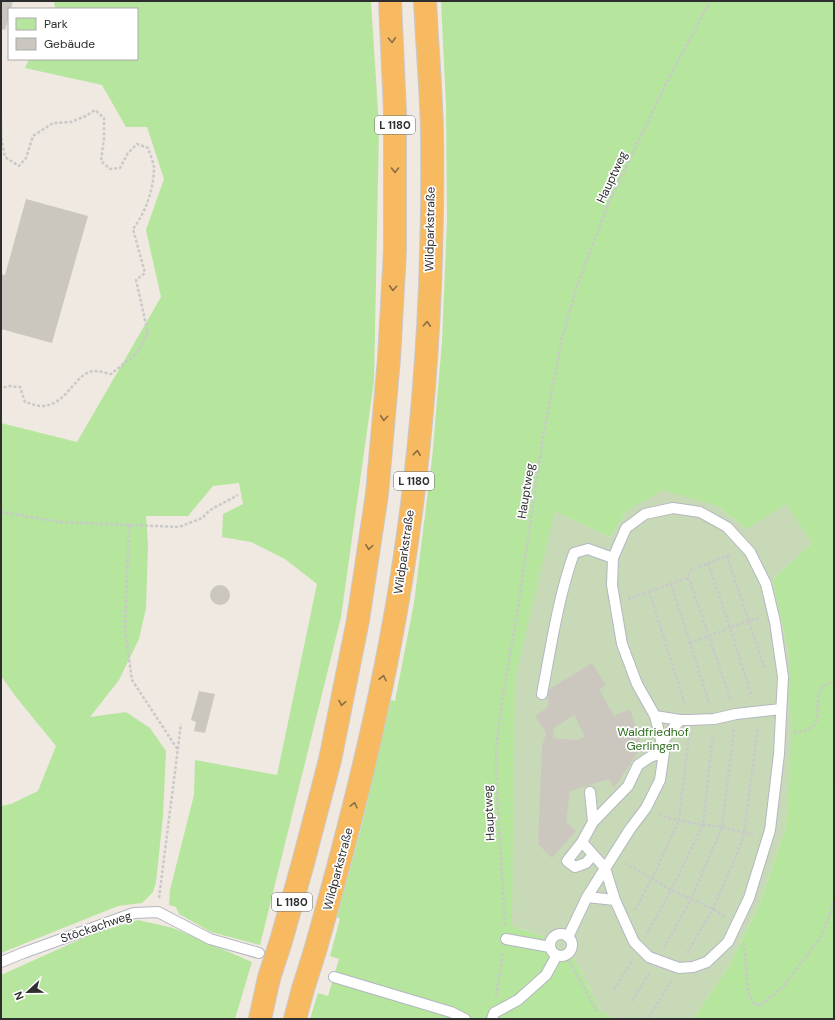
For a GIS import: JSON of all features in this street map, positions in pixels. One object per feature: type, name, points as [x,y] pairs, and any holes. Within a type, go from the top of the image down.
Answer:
[{"type":"highway","name":"L 1180","points":[[260,1019],[269,978],[281,941],[330,760],[358,620],[377,494],[389,359],[395,250],[395,113],[390,1]]},
{"type":"highway","name":"Wildparkstraße","points":[[295,1019],[333,888],[364,767],[392,631],[411,505],[422,402],[430,267],[432,130],[425,1]]},
{"type":"lane","points":[[568,937],[587,897],[605,868],[613,855],[646,808],[660,780],[664,752],[656,716],[637,684],[622,644],[612,585],[613,558],[626,528],[645,514],[673,508],[700,512],[727,527],[750,552],[766,584],[774,614],[782,677],[779,754],[770,830],[749,898],[728,942],[707,962],[693,967],[679,968],[657,961],[649,956],[634,942],[626,927],[615,900],[605,868],[582,842]]},
{"type":"lane","points":[[542,694],[565,578],[574,553],[588,549],[613,558]]},
{"type":"lane","points":[[656,716],[690,720],[781,709]]},
{"type":"lane","points":[[662,742],[680,720]]},
{"type":"lane","points":[[593,855],[586,863],[575,867],[567,861],[582,842],[593,822],[628,786],[638,765],[664,752]]},
{"type":"lane","points":[[590,792],[593,822]]},
{"type":"lane","points":[[587,897],[615,900]]},
{"type":"lane","name":"Stöckachweg","points":[[1,962],[134,913],[158,912],[210,939],[259,953]]},
{"type":"lane","points":[[493,1016],[518,1000],[546,975],[560,956],[570,952],[572,942],[568,937],[561,934],[554,937],[550,943],[550,947]]},
{"type":"lane","points":[[506,939],[550,947],[560,956]]},
{"type":"lane","points":[[334,977],[451,1012],[465,1019]]},
{"type":"path","name":"Hauptweg","points":[[493,1016],[506,939],[497,793],[496,751],[502,701],[517,613],[543,437],[562,338],[578,283],[610,200],[666,84],[710,1]]},
{"type":"path","points":[[1,118],[1,136],[5,157],[19,166],[26,158],[33,136],[53,123],[71,122],[86,116],[95,110],[104,118],[104,138],[101,161],[110,169],[120,168],[128,153],[137,144],[148,148],[154,165],[152,188],[142,218],[133,229],[145,273],[136,280],[148,333],[137,353],[111,374],[94,371],[80,378],[57,402],[41,406],[25,402],[20,387],[9,386],[1,388]]},
{"type":"path","points":[[1,512],[60,522],[179,527],[202,518],[210,510],[238,495]]},
{"type":"path","points":[[129,525],[125,629],[132,680],[178,750]]},
{"type":"path","points":[[615,604],[687,578],[691,570],[746,548]]},
{"type":"path","points":[[727,556],[765,669]]},
{"type":"path","points":[[649,1017],[713,909],[741,844],[744,833],[758,712],[708,563]]},
{"type":"path","points":[[632,1001],[657,961],[691,899],[722,827],[736,714],[690,581],[687,578]]},
{"type":"path","points":[[614,990],[640,948],[703,825],[714,718],[671,584]]},
{"type":"path","points":[[626,927],[652,879],[679,820],[690,720],[649,591]]},
{"type":"path","points":[[690,643],[748,621],[774,614]]},
{"type":"path","points":[[780,735],[805,731],[814,725],[817,715],[817,702],[820,690],[826,684],[832,682],[834,684]]},
{"type":"path","points":[[158,912],[181,724]]},
{"type":"path","points":[[834,765],[834,782]]},
{"type":"path","points":[[646,808],[668,818],[722,827],[767,841]]},
{"type":"path","points":[[613,855],[671,890],[713,909],[735,927],[744,944],[748,992],[753,1003],[759,1006],[782,988],[820,938],[834,901]]},
{"type":"path","points":[[560,956],[569,961],[598,1013]]},
{"type":"green space","points":[[54,1],[371,1],[379,127],[374,381],[341,617],[260,945],[211,932],[179,914],[176,907],[169,905],[170,890],[194,795],[195,760],[277,775],[317,584],[285,559],[251,542],[222,537],[223,514],[243,504],[239,483],[213,486],[188,516],[146,516],[148,545],[146,608],[139,639],[119,680],[90,717],[126,712],[150,728],[166,751],[163,816],[156,882],[153,892],[142,903],[118,906],[1,953],[1,806],[11,804],[38,791],[56,746],[1,676],[1,423],[77,442],[161,297],[146,230],[164,179],[147,127],[126,127],[102,85],[25,68],[29,60],[138,60],[138,8],[55,8]]},
{"type":"green space","points":[[441,1],[834,1],[834,1019],[693,1019],[728,967],[759,905],[786,826],[789,655],[772,580],[812,543],[747,529],[717,506],[628,510],[610,537],[555,512],[512,926],[543,936],[575,959],[601,1011],[616,1019],[310,1019],[318,993],[328,996],[339,959],[330,956],[340,919],[337,917],[362,824],[391,700],[395,701],[414,603],[432,459],[442,342],[447,220],[446,105]]},
{"type":"green space","name":"Waldfriedhof Gerlingen","points":[[663,490],[717,506],[747,529],[786,504],[812,543],[772,580],[789,655],[791,741],[786,826],[759,905],[728,967],[693,1019],[616,1019],[601,1011],[575,959],[543,936],[512,926],[515,677],[555,512],[610,537],[628,510]]},
{"type":"green space","points":[[138,920],[173,928],[252,962],[235,1019],[1,1019],[1,975],[92,934]]},
{"type":"building","points":[[1,1],[13,1],[11,8],[8,8],[8,20],[5,30],[1,29]]},
{"type":"building","points":[[26,199],[88,216],[52,343],[1,329],[1,274],[5,275]]},
{"type":"building","points":[[220,585],[227,588],[230,595],[227,602],[220,605],[213,602],[210,595],[213,588]]},
{"type":"building","points":[[592,663],[606,685],[599,689],[614,716],[630,709],[644,753],[638,752],[614,788],[609,779],[570,791],[566,822],[576,831],[552,858],[538,844],[542,747],[546,733],[535,716],[548,707],[548,690]],"holes":[[[574,715],[585,737],[576,740],[553,738],[554,728]]]},
{"type":"building","points":[[199,691],[215,694],[205,733],[194,731],[196,722],[191,720]]}]
